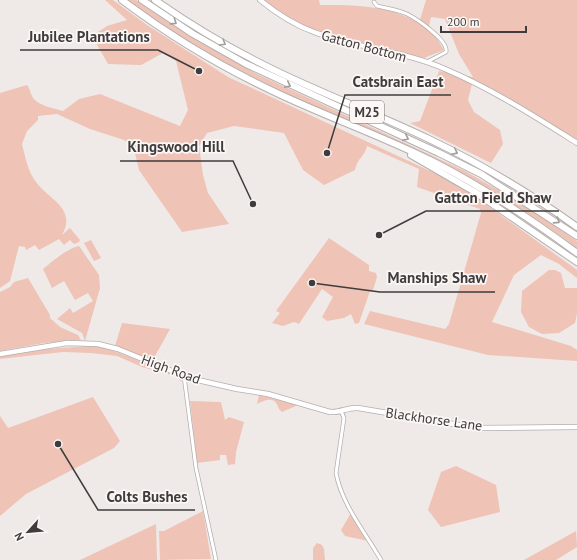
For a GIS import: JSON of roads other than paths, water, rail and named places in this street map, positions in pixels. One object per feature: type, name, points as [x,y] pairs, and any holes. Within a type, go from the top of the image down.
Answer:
[{"type":"highway","name":"M25","points":[[122,0],[185,44],[238,74],[306,107],[382,138],[458,175],[511,207],[577,253]]},
{"type":"highway","name":"M25","points":[[142,0],[193,34],[259,71],[440,153],[481,174],[577,236]]},
{"type":"highway","name":"M25","points":[[155,0],[214,38],[272,69],[428,139],[484,168],[516,186],[577,227]]},
{"type":"highway","name":"M25","points":[[382,138],[475,192],[577,262]]},
{"type":"street","name":"Gatton Bottom","points":[[260,0],[288,20],[315,33],[444,68],[487,88],[577,143]]},
{"type":"street","points":[[374,2],[377,6],[407,14],[430,30],[445,44],[446,52],[425,63]]},
{"type":"street","name":"High Road","points":[[0,354],[68,343],[98,344],[118,349],[184,376],[283,398],[330,412],[341,411]]},
{"type":"street","points":[[184,376],[196,468],[216,560]]},
{"type":"street","name":"Blackhorse Lane","points":[[341,411],[348,408],[358,408],[477,428],[577,427]]},
{"type":"street","points":[[341,411],[344,418],[336,473],[337,480],[346,503],[381,560]]},
{"type":"place","name":"Jubilee Plantations","points":[[199,71]]},
{"type":"place","name":"Catsbrain East","points":[[327,153]]},
{"type":"place","name":"Kingswood Hill","points":[[253,204]]},
{"type":"place","name":"Gatton Field Shaw","points":[[379,235]]},
{"type":"place","name":"Manships Shaw","points":[[312,283]]},
{"type":"place","name":"Colts Bushes","points":[[58,444]]}]
